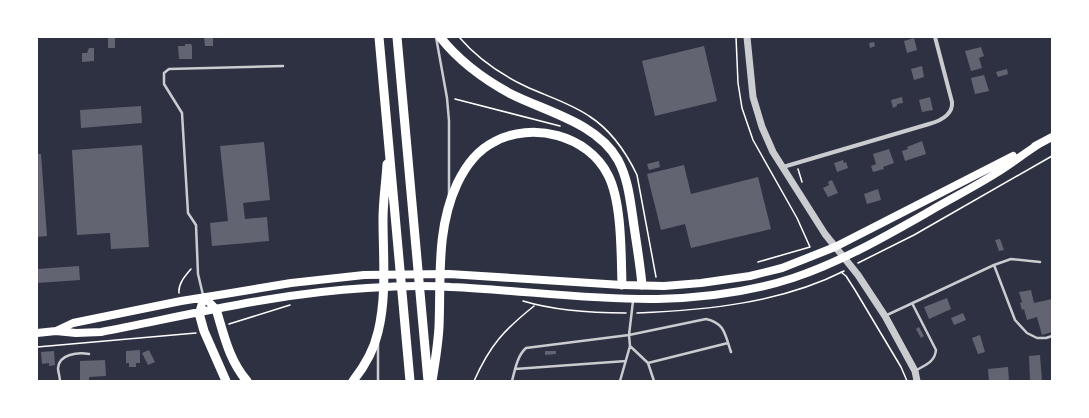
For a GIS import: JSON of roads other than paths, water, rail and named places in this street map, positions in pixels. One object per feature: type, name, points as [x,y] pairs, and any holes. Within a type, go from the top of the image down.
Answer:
[{"type":"highway","points":[[379,37],[410,381]]},
{"type":"highway","points":[[397,37],[428,381]]},
{"type":"highway","points":[[440,37],[465,62],[488,80],[509,93],[557,114],[586,129],[604,143],[614,154],[623,170],[628,185],[642,286]]},
{"type":"highway","points":[[432,381],[439,328],[440,260],[448,204],[467,167],[479,152],[494,142],[512,135],[530,132],[556,135],[573,142],[596,158],[605,169],[613,187],[618,219],[622,285]]},
{"type":"highway","points":[[353,381],[367,360],[378,333],[382,308],[384,263],[383,219],[388,136]]},
{"type":"highway","points":[[216,309],[231,356],[236,367],[247,381]]},
{"type":"highway","points":[[199,313],[204,331],[226,381]]},
{"type":"main road","points":[[56,331],[73,324],[181,301],[291,283],[364,275],[449,274],[642,286],[700,283],[750,276],[782,268],[835,247],[1052,137]]},
{"type":"main road","points":[[37,333],[56,331],[76,333],[101,332],[292,295],[366,288],[449,286],[633,298],[697,296],[755,288],[793,278],[843,257],[902,227],[991,176],[1039,144]]},
{"type":"main road","points":[[622,285],[633,298]]},
{"type":"main road","points":[[633,298],[642,286]]},
{"type":"main road","points":[[204,297],[216,309]]},
{"type":"main road","points":[[199,313],[204,297]]},
{"type":"street","points":[[746,37],[751,85],[756,110],[767,140],[782,167],[835,247],[858,275],[885,316],[915,371],[917,381]]},
{"type":"street","points":[[782,167],[940,121],[945,117],[951,108],[952,102],[935,37]]},
{"type":"lane","points":[[436,37],[447,98],[449,121],[448,204]]},
{"type":"lane","points":[[204,297],[198,274],[196,225],[188,213],[182,113],[164,84],[164,73],[169,69],[284,66]]},
{"type":"lane","points":[[885,316],[1011,258],[1040,262]]},
{"type":"lane","points":[[994,265],[1015,320],[1027,333],[1037,338],[1052,336]]},
{"type":"lane","points":[[620,381],[630,346],[629,335],[633,298]]},
{"type":"lane","points":[[912,303],[936,350],[936,356],[932,362],[915,371]]},
{"type":"lane","points":[[512,381],[521,352],[526,348],[629,335],[706,319],[714,321],[723,327],[731,352]]},
{"type":"lane","points":[[378,333],[378,381]]},
{"type":"lane","points":[[648,363],[728,343]]},
{"type":"lane","points":[[630,346],[648,363],[654,381]]},
{"type":"lane","points":[[60,381],[58,368],[62,360],[74,354],[89,354]]},
{"type":"lane","points":[[515,369],[626,361]]}]
